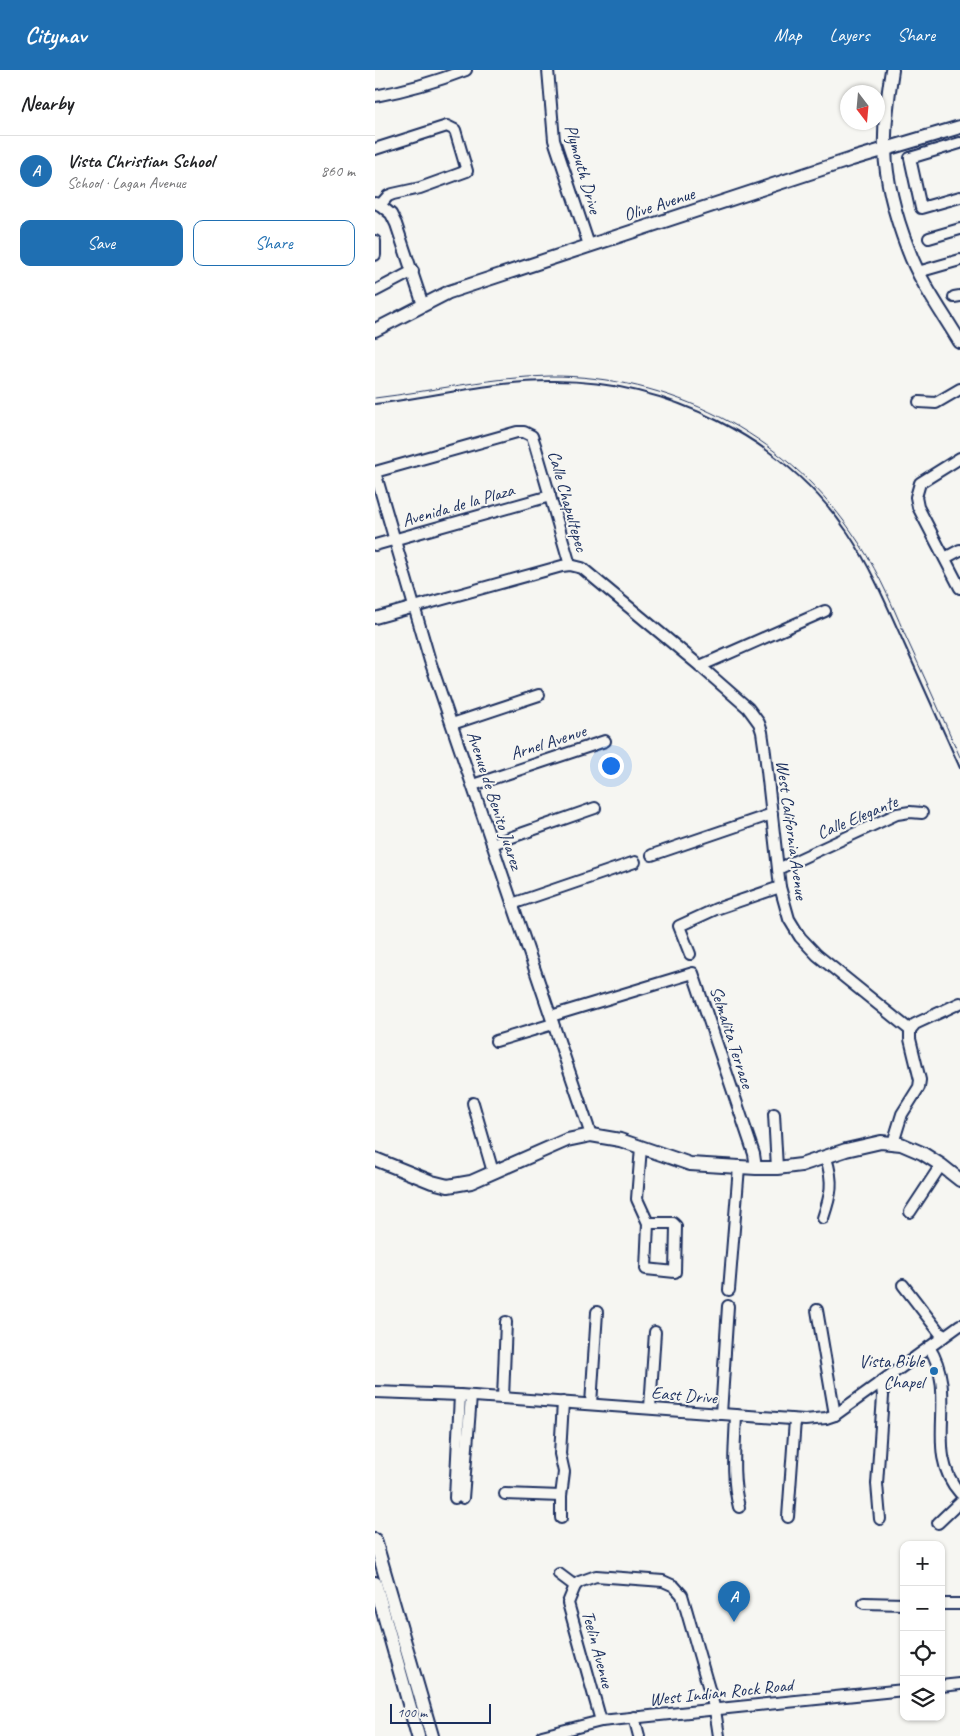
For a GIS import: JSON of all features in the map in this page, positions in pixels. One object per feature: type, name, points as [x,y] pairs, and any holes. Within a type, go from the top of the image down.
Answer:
[{"type":"main road","points":[[892,70],[886,110],[885,150],[893,201],[908,250],[918,272],[960,342]]},
{"type":"main road","name":"Olive Avenue","points":[[375,330],[447,293],[589,245],[960,127]]},
{"type":"main road","points":[[375,1159],[432,1182],[448,1186],[471,1182],[567,1140],[591,1135],[620,1140],[691,1164],[756,1168],[801,1165],[865,1145],[881,1142],[901,1144],[922,1153],[960,1180]]},
{"type":"main road","points":[[375,1540],[432,1736]]},
{"type":"main road","points":[[375,1583],[419,1736]]},
{"type":"street","points":[[375,96],[416,88],[466,70]]},
{"type":"street","name":"Plymouth Drive","points":[[548,70],[555,140],[589,245]]},
{"type":"street","points":[[375,149],[447,126],[455,130],[467,172],[420,188],[393,194],[377,204],[394,218],[423,305]]},
{"type":"street","points":[[960,143],[910,158],[921,208],[960,197]]},
{"type":"street","points":[[929,238],[960,229]]},
{"type":"street","points":[[375,241],[375,254]]},
{"type":"street","points":[[918,272],[960,260]]},
{"type":"street","points":[[375,291],[413,271]]},
{"type":"street","points":[[919,402],[936,403],[960,389]]},
{"type":"street","name":"Calle Chapultepec","points":[[375,472],[517,432],[524,432],[532,436],[570,565]]},
{"type":"street","points":[[960,458],[921,483],[916,496],[918,507],[960,588]]},
{"type":"street","name":"Avenue de Benito Juarez","points":[[375,472],[413,608],[591,1135]]},
{"type":"street","name":"Avenida de la Plaza","points":[[375,545],[550,496]]},
{"type":"street","points":[[945,558],[960,550]]},
{"type":"street","points":[[375,618],[570,565]]},
{"type":"street","name":"West California Avenue","points":[[570,565],[582,568],[700,666],[748,708],[759,723],[765,753],[780,887],[789,919],[800,937],[817,955],[910,1030]]},
{"type":"street","points":[[700,666],[825,611]]},
{"type":"street","points":[[453,724],[539,695]]},
{"type":"street","name":"Arnel Avenue","points":[[473,785],[605,741]]},
{"type":"street","points":[[492,844],[595,808]]},
{"type":"street","name":"Calle Elegante","points":[[778,869],[897,814],[922,813]]},
{"type":"street","points":[[652,855],[772,814]]},
{"type":"street","points":[[512,904],[635,862]]},
{"type":"street","points":[[690,954],[679,926],[716,909],[780,887]]},
{"type":"street","name":"Selmalita Terrace","points":[[552,1020],[693,973],[754,1154],[756,1168]]},
{"type":"street","points":[[893,1143],[902,1114],[919,1087],[920,1080],[910,1039],[910,1030],[915,1024],[960,1002]]},
{"type":"street","points":[[496,1041],[552,1020]]},
{"type":"street","points":[[473,1103],[493,1172]]},
{"type":"street","points":[[774,1114],[777,1168]]},
{"type":"street","points":[[641,1147],[637,1199],[648,1223],[645,1269],[675,1272],[677,1228],[673,1223],[648,1223]]},
{"type":"street","points":[[823,1218],[830,1196],[831,1174],[825,1158]]},
{"type":"street","points":[[910,1212],[941,1165]]},
{"type":"street","points":[[729,1290],[739,1167]]},
{"type":"street","points":[[903,1286],[943,1337]]},
{"type":"street","points":[[721,1414],[728,1306]]},
{"type":"street","points":[[817,1310],[835,1414]]},
{"type":"street","points":[[591,1404],[597,1312]]},
{"type":"street","points":[[503,1398],[506,1322]]},
{"type":"street","name":"East Drive","points":[[375,1392],[563,1402],[795,1420],[826,1418],[835,1414],[960,1324]]},
{"type":"street","points":[[650,1408],[655,1332]]},
{"type":"street","points":[[929,1347],[937,1356],[945,1371],[949,1390],[945,1452],[946,1465],[953,1486],[960,1494]]},
{"type":"street","points":[[879,1383],[882,1387],[883,1396],[877,1484],[880,1519]]},
{"type":"street","points":[[459,1498],[465,1396]]},
{"type":"street","points":[[561,1518],[564,1472],[560,1454],[563,1402]]},
{"type":"street","points":[[736,1415],[733,1472],[734,1491],[739,1507]]},
{"type":"street","points":[[788,1517],[795,1420]]},
{"type":"street","points":[[505,1494],[561,1496]]},
{"type":"street","points":[[938,1522],[960,1502]]},
{"type":"street","points":[[559,1574],[575,1586],[579,1582],[596,1576],[663,1581],[674,1586],[682,1595],[715,1710],[719,1736]]},
{"type":"street","name":"Teelin Avenue","points":[[575,1586],[568,1603],[601,1721]]},
{"type":"street","points":[[864,1603],[900,1604]]},
{"type":"street","points":[[945,1604],[960,1604]]},
{"type":"street","points":[[945,1686],[960,1684]]},
{"type":"street","name":"West Indian Rock Road","points":[[542,1736],[566,1733],[601,1721],[900,1690]]},
{"type":"street","points":[[634,1717],[639,1736]]},
{"type":"tram line","points":[[375,398],[506,379],[550,376],[594,378],[637,386],[679,399],[720,417],[757,439],[792,466],[824,496],[859,543],[887,595],[960,757]]},
{"type":"railway","points":[[375,404],[485,386],[551,381],[594,383],[637,391],[678,404],[718,421],[756,443],[790,469],[821,499],[848,533],[884,598],[960,768]]},
{"type":"place","name":"Vista Bible Chapel","points":[[934,1371]]},
{"type":"place","name":"Vista Christian School","points":[[734,1622]]}]
